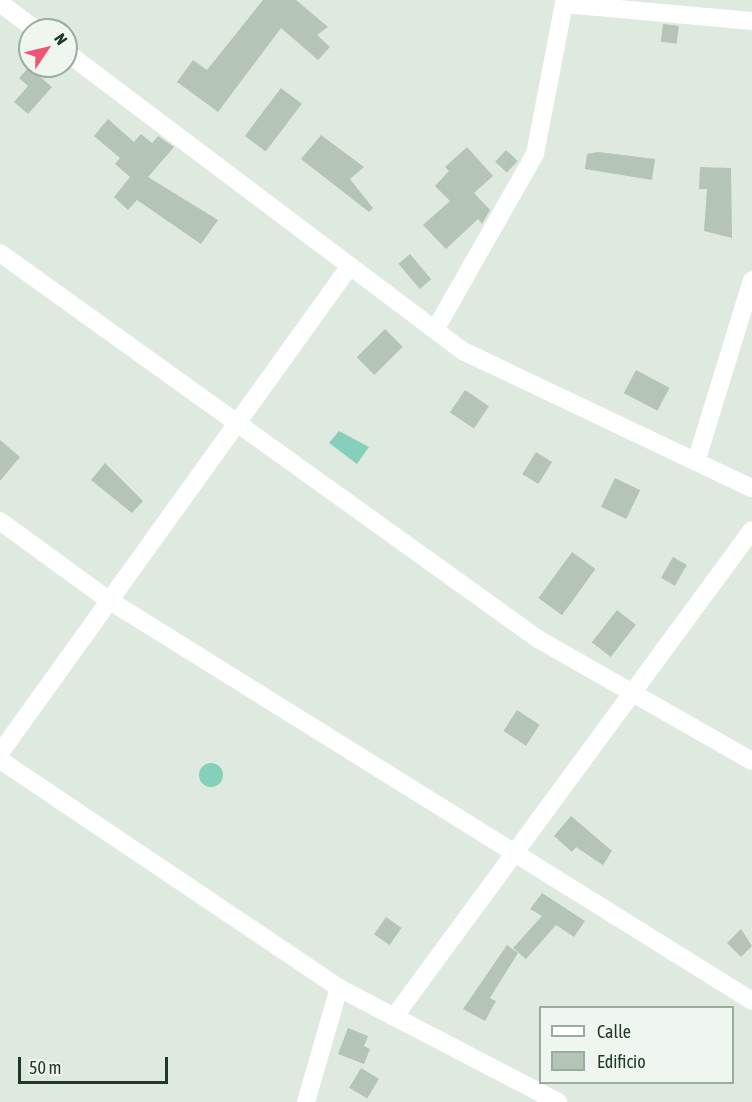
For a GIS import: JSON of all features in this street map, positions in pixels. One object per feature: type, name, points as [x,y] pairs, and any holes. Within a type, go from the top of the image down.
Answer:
[{"type":"street","points":[[0,3],[20,18]]},
{"type":"street","points":[[435,330],[535,154],[564,4],[752,21]]},
{"type":"street","points":[[78,61],[463,351],[752,488]]},
{"type":"street","points":[[0,253],[538,639],[752,761]]},
{"type":"street","points":[[0,753],[107,599],[350,266]]},
{"type":"street","points":[[696,462],[752,280]]},
{"type":"street","points":[[0,521],[107,599],[752,1001]]},
{"type":"street","points":[[394,1017],[511,852],[752,530]]},
{"type":"street","points":[[0,760],[339,988],[546,1099]]},
{"type":"street","points":[[306,1102],[339,988]]},
{"type":"shaded area","points":[[339,431],[369,447],[357,464],[329,443]]},
{"type":"shaded area","points":[[211,763],[220,766],[223,775],[220,784],[211,787],[202,784],[199,775],[202,766]]},
{"type":"building","points":[[263,0],[296,0],[328,27],[317,35],[330,47],[318,60],[281,28],[218,112],[177,82],[193,60],[207,70]]},
{"type":"building","points":[[663,24],[679,26],[677,44],[661,42]]},
{"type":"building","points":[[19,78],[42,78],[52,87],[28,114],[14,102],[28,86]]},
{"type":"building","points":[[281,88],[302,104],[266,152],[245,136]]},
{"type":"building","points":[[108,119],[134,142],[141,134],[152,143],[158,136],[174,147],[148,177],[218,220],[201,244],[137,200],[128,210],[114,197],[130,177],[115,164],[120,158],[94,136]]},
{"type":"building","points":[[321,135],[364,167],[350,179],[373,208],[369,212],[301,159]]},
{"type":"building","points":[[467,147],[493,176],[474,193],[490,210],[482,224],[478,219],[446,249],[423,225],[450,201],[435,186],[449,171],[445,167]]},
{"type":"building","points":[[506,150],[518,161],[507,173],[495,162]]},
{"type":"building","points":[[598,152],[655,159],[652,180],[585,169],[587,154]]},
{"type":"building","points":[[700,167],[731,168],[732,238],[704,231],[707,189],[699,189]]},
{"type":"building","points":[[410,254],[431,279],[420,289],[399,264]]},
{"type":"building","points":[[385,329],[403,347],[374,375],[357,357]]},
{"type":"building","points":[[636,370],[670,388],[657,411],[624,393]]},
{"type":"building","points":[[465,390],[489,406],[474,429],[450,412]]},
{"type":"building","points":[[0,440],[20,457],[0,481]]},
{"type":"building","points":[[536,452],[552,462],[538,484],[522,474]]},
{"type":"building","points":[[105,463],[143,501],[132,513],[91,480]]},
{"type":"building","points":[[615,478],[640,490],[626,519],[601,507]]},
{"type":"building","points":[[572,552],[595,569],[562,615],[538,598]]},
{"type":"building","points":[[673,557],[687,565],[675,586],[661,578]]},
{"type":"building","points":[[617,610],[636,625],[611,657],[592,642]]},
{"type":"building","points":[[517,710],[540,725],[526,746],[503,731]]},
{"type":"building","points":[[571,816],[612,851],[603,865],[576,847],[572,852],[554,836]]},
{"type":"building","points":[[542,893],[585,921],[574,937],[556,925],[526,959],[513,948],[542,916],[530,909]]},
{"type":"building","points":[[386,917],[402,928],[390,945],[374,934]]},
{"type":"building","points":[[741,929],[752,946],[741,957],[727,943]]},
{"type":"building","points":[[507,945],[518,953],[490,998],[496,1001],[485,1021],[463,1009]]},
{"type":"building","points":[[348,1028],[368,1036],[364,1046],[370,1049],[364,1064],[338,1054]]},
{"type":"building","points":[[361,1068],[379,1079],[367,1099],[349,1088]]}]
